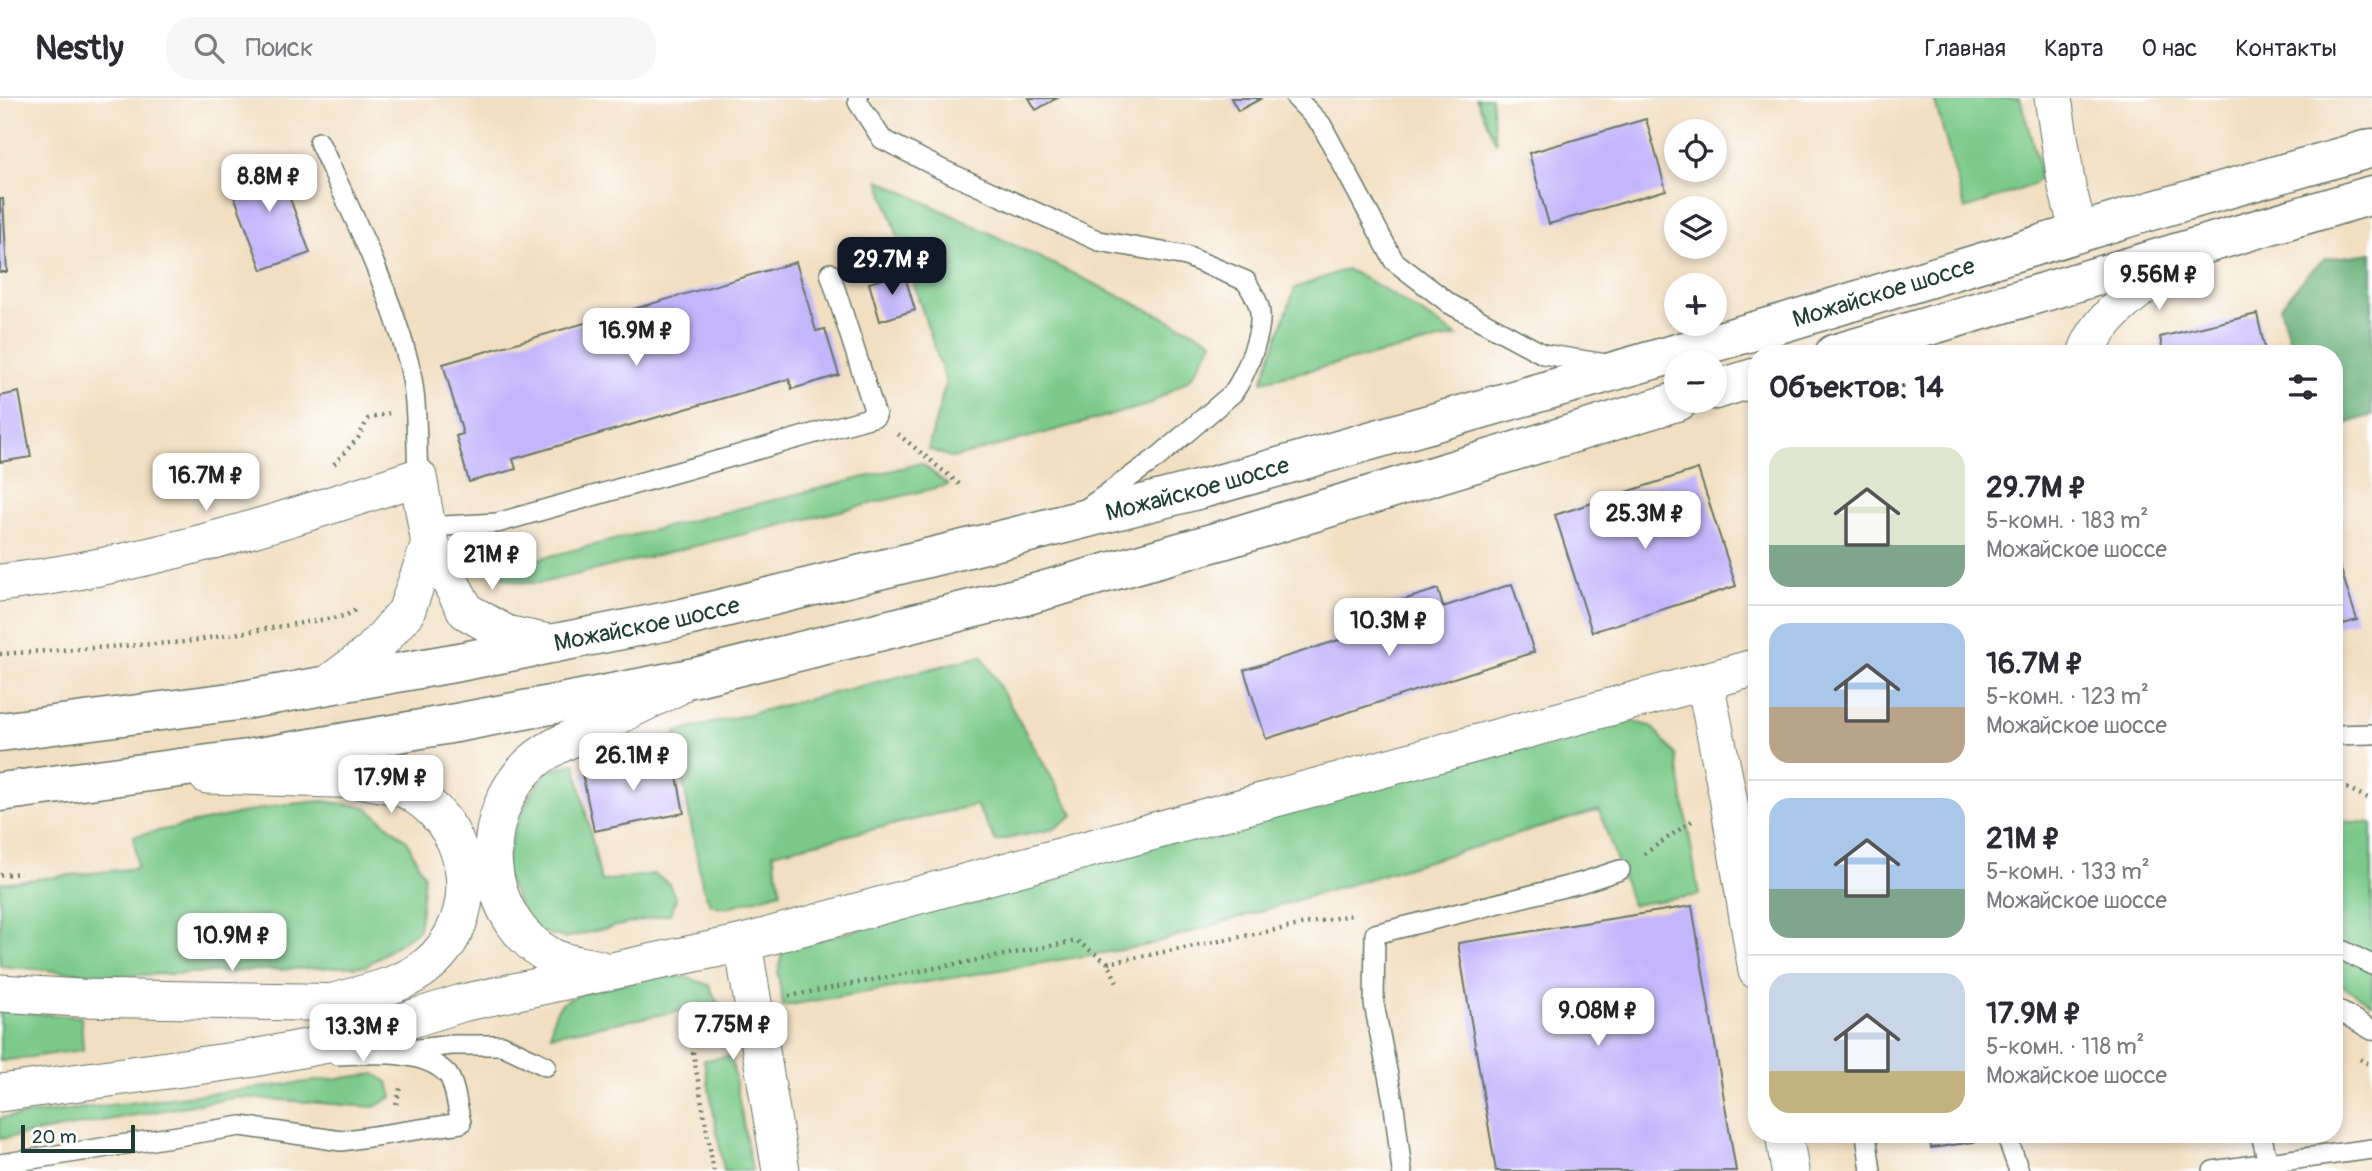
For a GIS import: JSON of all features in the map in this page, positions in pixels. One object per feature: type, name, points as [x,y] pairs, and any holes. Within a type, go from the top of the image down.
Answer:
[{"type":"main road","name":"Можайское шоссе","points":[[0,732],[238,701],[682,618],[1219,484],[1786,322],[2372,148]]},
{"type":"main road","name":"Можайское шоссе","points":[[1875,345],[2372,195]]},
{"type":"main road","points":[[1727,386],[1748,380]]},
{"type":"main road","points":[[0,792],[247,759],[456,723],[696,677],[1081,580],[1239,535],[1664,406]]},
{"type":"street","points":[[2053,98],[2067,187],[2079,233]]},
{"type":"street","points":[[2089,345],[2112,313],[2194,247]]},
{"type":"street","points":[[0,583],[152,557],[260,528],[418,477],[428,536],[466,611],[506,634],[554,644]]},
{"type":"street","points":[[327,685],[371,652],[406,612],[428,536]]},
{"type":"street","points":[[0,1093],[248,1059],[338,1042],[462,1003],[743,943],[1748,670]]},
{"type":"street","points":[[610,971],[553,958],[530,941],[511,919],[498,893],[492,862],[492,835],[500,808],[514,782],[534,761],[559,745],[696,677]]},
{"type":"street","points":[[1705,682],[1748,917]]},
{"type":"street","points":[[143,774],[364,780],[389,784],[413,793],[433,808],[449,827],[461,850],[466,875],[466,900],[459,925],[446,946],[429,965],[408,979],[330,1003]]},
{"type":"street","points":[[743,943],[781,1171]]},
{"type":"street","points":[[0,993],[79,998],[462,1003]]},
{"type":"street","points":[[1785,1143],[1790,1171]]},
{"type":"lane","points":[[858,98],[882,139],[943,170],[1098,241],[1186,256],[1246,281],[1259,308],[1257,335],[1242,379],[1233,393],[1158,457],[1066,523]]},
{"type":"lane","points":[[1296,98],[1321,124],[1394,261],[1450,304],[1543,354],[1628,367]]},
{"type":"lane","points":[[1316,98],[1321,124]]},
{"type":"lane","points":[[319,142],[378,269],[408,362],[415,406],[418,477]]},
{"type":"lane","points":[[428,536],[497,523],[876,416],[830,273]]},
{"type":"lane","points":[[2343,735],[2372,734]]},
{"type":"lane","points":[[1402,1171],[1394,1106],[1374,1004],[1375,934],[1580,883],[1620,870]]},
{"type":"lane","points":[[2343,950],[2372,965]]},
{"type":"lane","points":[[2343,1013],[2372,1030]]},
{"type":"lane","points":[[248,1059],[388,1053],[451,1045],[502,1045],[546,1066]]},
{"type":"lane","points":[[0,1164],[241,1126],[341,1141],[461,1123],[450,1077],[433,1063],[388,1053]]},
{"type":"lane","points":[[1867,1143],[1871,1171]]},
{"type":"lane","points":[[2009,1143],[2020,1171]]},
{"type":"lane","points":[[2263,1143],[2267,1163]]},
{"type":"lane","points":[[2213,1171],[2372,1149]]},
{"type":"path","points":[[876,416],[963,487]]},
{"type":"path","points":[[0,654],[185,642],[345,616],[356,610]]},
{"type":"path","points":[[2343,786],[2372,800]]},
{"type":"path","points":[[1620,870],[1728,797]]},
{"type":"path","points":[[0,876],[21,873]]},
{"type":"path","points":[[1108,963],[1354,915]]},
{"type":"path","points":[[714,1171],[687,1018],[1077,941],[1108,963],[1117,982]]},
{"type":"green space","points":[[1476,98],[1491,98],[1496,143]]},
{"type":"green space","points":[[1934,98],[2020,98],[2039,166],[2039,180],[2030,186],[1965,209]]},
{"type":"green space","points":[[879,180],[1213,341],[1191,378],[1148,405],[953,458],[928,449],[946,382]]},
{"type":"green space","points":[[2372,253],[2372,415],[2343,425],[2343,345],[2291,345],[2280,307],[2308,273],[2325,259]]},
{"type":"green space","points":[[1346,269],[1379,286],[1457,336],[1262,381],[1295,288]]},
{"type":"green space","points":[[921,463],[948,485],[541,583],[516,582],[500,576],[488,564],[476,542],[494,537],[506,567]]},
{"type":"green space","points":[[982,656],[1073,815],[1054,829],[996,841],[976,805],[773,853],[781,892],[725,908],[710,904],[702,885],[676,732]]},
{"type":"green space","points":[[1609,717],[1651,726],[1676,755],[1699,895],[1632,905],[1599,810],[1144,946],[783,1006],[778,974],[782,951]]},
{"type":"green space","points":[[575,763],[601,881],[655,874],[669,884],[676,899],[670,914],[565,938],[530,930],[504,871],[514,830],[530,795],[549,771]]},
{"type":"green space","points":[[323,801],[366,807],[407,841],[424,876],[419,930],[366,966],[115,976],[0,966],[0,883],[137,868],[134,836],[279,805]]},
{"type":"green space","points":[[2343,821],[2372,823],[2372,1004],[2343,986]]},
{"type":"green space","points":[[655,976],[686,977],[709,985],[718,1004],[551,1035],[556,1012],[568,1000],[591,991]]},
{"type":"green space","points":[[0,1011],[81,1017],[83,1050],[0,1061]]},
{"type":"green space","points":[[731,1056],[752,1171],[724,1171],[704,1060]]},
{"type":"green space","points":[[375,1074],[388,1082],[392,1097],[374,1107],[238,1097],[0,1139],[0,1118]]},
{"type":"building","points":[[1029,98],[1057,98],[1036,110]]},
{"type":"building","points":[[1231,98],[1262,98],[1238,111]]},
{"type":"building","points":[[1646,119],[1666,190],[1549,224],[1529,153]]},
{"type":"building","points":[[275,158],[310,253],[262,270],[227,177]]},
{"type":"building","points":[[0,199],[3,199],[7,272],[0,272]]},
{"type":"building","points":[[796,262],[816,331],[825,329],[839,375],[792,389],[789,379],[513,459],[516,469],[469,482],[456,436],[463,434],[443,364]]},
{"type":"building","points":[[904,273],[915,310],[880,321],[869,283]]},
{"type":"building","points":[[2257,314],[2264,345],[2161,345],[2160,337]]},
{"type":"building","points":[[19,392],[31,457],[0,462],[0,396]]},
{"type":"building","points":[[1698,469],[1736,586],[1592,632],[1555,515]]},
{"type":"building","points":[[2343,576],[2357,620],[2343,624]]},
{"type":"building","points":[[1512,584],[1534,652],[1266,739],[1244,670],[1361,633],[1355,615],[1438,589],[1443,607]]},
{"type":"building","points":[[673,755],[684,813],[594,831],[582,773]]},
{"type":"building","points":[[1692,906],[1736,1171],[1496,1171],[1458,943]]},
{"type":"building","points":[[1930,1143],[1967,1143],[1931,1148]]}]
